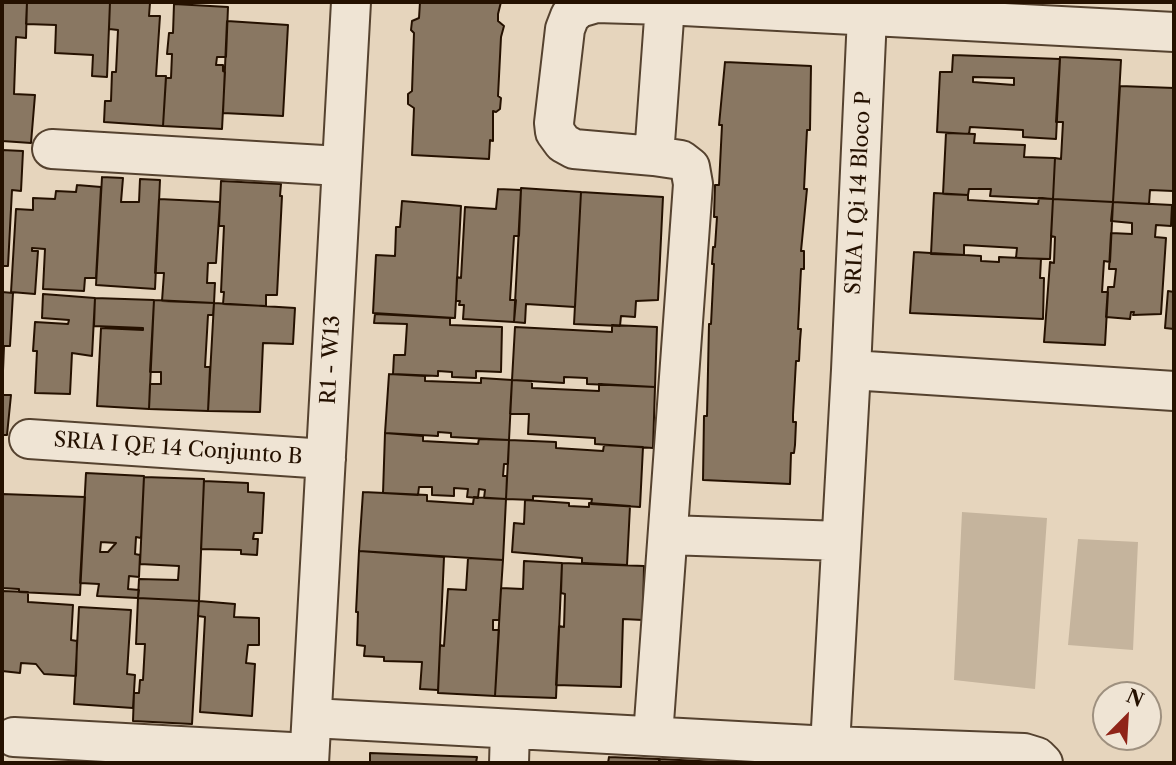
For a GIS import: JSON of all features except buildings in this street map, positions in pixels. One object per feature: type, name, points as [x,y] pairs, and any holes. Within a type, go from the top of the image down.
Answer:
[{"type":"street","name":"R1 - W13","points":[[310,745],[351,2]]},
{"type":"street","points":[[653,736],[693,184],[690,167],[681,160],[574,149],[563,143],[555,132],[554,123],[565,29],[570,16],[579,8],[596,3],[1174,32]]},
{"type":"street","points":[[654,156],[665,5]]},
{"type":"street","name":"SRIA I Qi 14 Bloco P","points":[[830,746],[867,16]]},
{"type":"street","points":[[51,149],[341,166]]},
{"type":"street","points":[[851,370],[1174,391]]},
{"type":"street","name":"SRIA I QE 14 Conjunto B","points":[[29,439],[326,458]]},
{"type":"street","points":[[668,535],[841,541]]},
{"type":"street","points":[[14,737],[310,745],[509,746],[653,736],[1024,753],[1037,757],[1043,763]]},
{"type":"shaded area","points":[[962,512],[1047,518],[1035,689],[954,680]]},
{"type":"shaded area","points":[[1078,539],[1138,542],[1133,650],[1068,645]]}]
